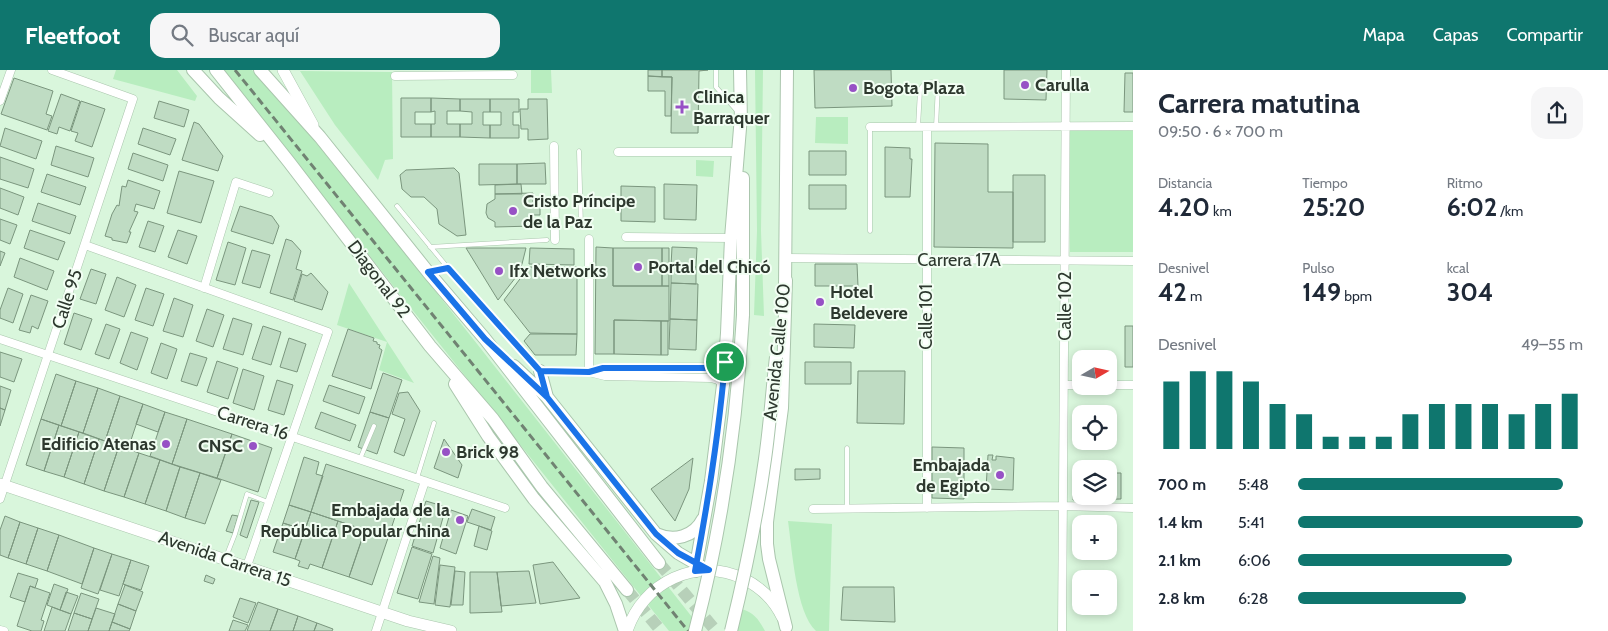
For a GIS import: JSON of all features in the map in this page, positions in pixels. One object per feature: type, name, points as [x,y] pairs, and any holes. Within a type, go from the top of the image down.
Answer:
[{"type":"main road","points":[[193,70],[219,98],[290,162]]},
{"type":"main road","name":"Diagonal 92","points":[[216,70],[290,162],[430,346],[493,419],[542,487],[627,590]]},
{"type":"main road","points":[[260,70],[320,137],[428,272],[485,339],[659,563]]},
{"type":"main road","points":[[283,70],[320,137]]},
{"type":"main road","name":"Avenida Calle 100","points":[[695,631],[712,559],[727,474],[737,401],[743,315],[744,217],[740,70]]},
{"type":"main road","name":"Avenida Calle 100","points":[[731,631],[749,554],[759,498],[770,424],[786,280],[787,70]]},
{"type":"main road","points":[[695,568],[707,507],[723,385],[731,238],[741,116]]},
{"type":"main road","points":[[786,280],[783,400],[767,522],[767,544],[772,574],[787,629]]},
{"type":"main road","points":[[485,339],[547,397],[656,534],[695,568]]},
{"type":"main road","points":[[430,346],[488,436],[534,499],[605,582],[626,631]]},
{"type":"main road","points":[[540,371],[547,397]]},
{"type":"main road","name":"Avenida Carrera 15","points":[[2,485],[382,613],[428,627],[451,631]]},
{"type":"main road","points":[[656,534],[669,538],[689,534],[701,523],[707,507]]},
{"type":"main road","points":[[626,631],[640,604],[655,589],[674,577],[695,568],[737,576],[762,591],[776,607],[787,629]]},
{"type":"street","points":[[0,101],[11,70]]},
{"type":"street","name":"Calle 95","points":[[0,499],[2,485],[48,356],[133,99],[52,70]]},
{"type":"street","name":"Calle 102","points":[[1062,631],[1066,70]]},
{"type":"street","points":[[395,76],[457,73],[512,75]]},
{"type":"street","points":[[870,127],[1133,126]]},
{"type":"street","name":"Calle 101","points":[[927,127],[927,508]]},
{"type":"street","points":[[551,240],[554,146]]},
{"type":"street","points":[[618,152],[738,152]]},
{"type":"street","points":[[204,288],[236,182],[269,193]]},
{"type":"street","points":[[626,237],[731,238]]},
{"type":"street","points":[[589,239],[589,372]]},
{"type":"street","points":[[85,245],[328,332],[247,566]]},
{"type":"street","name":"Carrera 17A","points":[[786,258],[1133,261]]},
{"type":"street","points":[[428,272],[448,268],[540,371],[589,372],[605,376],[711,378],[718,380],[723,385]]},
{"type":"street","name":"Carrera 16","points":[[0,339],[505,508]]},
{"type":"street","points":[[589,372],[603,368],[705,368],[725,362]]},
{"type":"street","points":[[1064,385],[1072,385]]},
{"type":"street","points":[[1118,385],[1133,385]]},
{"type":"street","points":[[376,631],[421,480]]},
{"type":"street","points":[[813,509],[1063,506],[1133,508]]},
{"type":"street","points":[[0,630],[4,631]]},
{"type":"lane","points":[[716,70],[716,87],[741,116]]},
{"type":"lane","points":[[918,127],[920,90],[925,83],[935,82],[938,84],[936,127]]},
{"type":"lane","points":[[870,127],[870,232]]},
{"type":"lane","points":[[579,151],[581,227]]},
{"type":"lane","points":[[397,206],[448,268]]},
{"type":"lane","points":[[430,247],[551,240]]},
{"type":"lane","points":[[421,480],[434,423]]},
{"type":"lane","points":[[360,459],[374,426]]},
{"type":"lane","points":[[847,448],[847,509]]},
{"type":"lane","points":[[225,559],[247,494],[268,502]]},
{"type":"green space","points":[[116,70],[177,70],[197,96],[195,101],[113,79]]},
{"type":"green space","points":[[224,70],[252,70],[303,127],[355,189],[703,631],[669,631],[398,292]]},
{"type":"green space","points":[[531,70],[551,70],[552,93],[531,93]]},
{"type":"green space","points":[[755,70],[763,70],[761,231],[764,316],[754,315],[757,231]]},
{"type":"green space","points":[[300,71],[392,72],[393,159],[385,160],[378,180],[335,125]]},
{"type":"green space","points":[[816,117],[848,117],[848,144],[815,143]]},
{"type":"green space","points":[[1070,131],[1133,131],[1133,252],[1070,252]]},
{"type":"green space","points":[[696,160],[714,161],[713,177],[696,176]]},
{"type":"green space","points":[[349,283],[414,383],[379,370],[387,342],[337,325]]},
{"type":"green space","points":[[788,521],[832,524],[829,631],[816,631],[809,622],[804,610],[796,580]]},
{"type":"green space","points":[[741,609],[756,617],[765,631],[736,631]]},
{"type":"building","points":[[648,70],[662,70],[662,77],[648,76]]},
{"type":"building","name":"Clinica Barraquer","points":[[662,70],[708,70],[699,71],[698,133],[671,133],[672,77],[662,77]]},
{"type":"building","name":"Bogota Plaza","points":[[814,70],[891,70],[892,106],[815,108]]},
{"type":"building","name":"Carulla","points":[[1004,70],[1047,70],[1046,100],[1004,99]]},
{"type":"building","points":[[1125,73],[1133,73],[1133,112],[1124,112]]},
{"type":"building","points":[[648,76],[672,77],[671,116],[665,116],[665,91],[648,91]]},
{"type":"building","points":[[14,78],[53,91],[46,114],[52,116],[47,130],[1,114]]},
{"type":"building","points":[[61,94],[80,101],[70,131],[59,127],[57,134],[48,131]]},
{"type":"building","points":[[401,98],[431,98],[431,112],[415,112],[415,124],[431,124],[431,137],[401,137]]},
{"type":"building","points":[[431,98],[460,99],[460,111],[447,111],[447,124],[460,124],[460,137],[431,137],[431,124],[435,124],[435,111],[431,112]]},
{"type":"building","points":[[460,99],[490,99],[490,112],[483,112],[483,125],[490,125],[490,138],[460,137],[460,124],[472,124],[472,112],[460,111]]},
{"type":"building","points":[[490,99],[519,99],[519,112],[513,112],[513,125],[519,125],[519,138],[490,138],[490,125],[501,125],[501,112],[490,112]]},
{"type":"building","points":[[528,99],[547,99],[548,139],[528,140],[528,129],[521,129],[520,109],[528,109]]},
{"type":"building","points":[[81,101],[105,109],[92,147],[75,141],[78,133],[71,131]]},
{"type":"building","points":[[159,101],[189,110],[184,127],[154,118]]},
{"type":"building","points":[[194,122],[199,124],[223,156],[218,171],[182,160]]},
{"type":"building","points":[[5,128],[42,141],[36,159],[0,146]]},
{"type":"building","points":[[143,128],[176,139],[170,155],[138,144]]},
{"type":"building","points":[[935,143],[988,144],[988,192],[1013,192],[1013,248],[934,247]]},
{"type":"building","points":[[56,146],[94,158],[88,177],[51,165]]},
{"type":"building","points":[[885,147],[910,148],[910,159],[912,159],[910,197],[885,197]]},
{"type":"building","points":[[809,151],[846,151],[846,175],[809,175]]},
{"type":"building","points":[[133,153],[168,165],[163,181],[128,169]]},
{"type":"building","points":[[0,157],[34,169],[28,188],[0,179]]},
{"type":"building","points":[[545,163],[546,184],[517,184],[517,164]]},
{"type":"building","points":[[479,164],[517,164],[517,184],[479,185]]},
{"type":"building","points":[[454,168],[459,173],[466,235],[457,236],[439,224],[437,209],[424,197],[411,197],[402,189],[400,175],[406,170]]},
{"type":"building","points":[[179,171],[214,181],[201,223],[167,213]]},
{"type":"building","points":[[47,174],[86,187],[80,205],[41,192]]},
{"type":"building","points":[[1013,175],[1045,175],[1045,242],[1013,242]]},
{"type":"building","points":[[128,180],[160,191],[154,209],[136,204],[134,211],[138,212],[129,232],[131,232],[127,243],[112,240],[112,238],[105,236],[112,214],[117,205],[119,206],[122,186],[126,187]]},
{"type":"building","points":[[521,184],[522,194],[495,194],[495,185]]},
{"type":"building","points":[[664,184],[697,185],[696,220],[664,219]]},
{"type":"building","points":[[809,185],[846,185],[846,209],[809,209]]},
{"type":"building","points":[[621,186],[655,187],[655,222],[621,221]]},
{"type":"building","points":[[0,188],[24,197],[18,215],[0,208]]},
{"type":"building","name":"Cristo Príncipe de la Paz","points":[[533,193],[533,205],[540,205],[540,215],[533,215],[534,226],[495,227],[495,222],[488,218],[486,213],[487,204],[495,199],[495,194]]},
{"type":"building","points":[[38,203],[76,216],[70,234],[32,221]]},
{"type":"building","points":[[240,206],[272,216],[279,226],[273,244],[231,231]]},
{"type":"building","points":[[0,219],[17,225],[10,244],[0,240]]},
{"type":"building","points":[[148,221],[164,226],[155,252],[139,247]]},
{"type":"building","points":[[30,230],[65,242],[58,260],[24,248]]},
{"type":"building","points":[[178,230],[197,236],[187,264],[168,257]]},
{"type":"building","points":[[286,239],[292,241],[301,251],[296,269],[302,271],[293,300],[270,293]]},
{"type":"building","points":[[228,242],[246,248],[235,285],[216,280]]},
{"type":"building","points":[[596,247],[613,248],[613,286],[669,286],[669,321],[614,320],[614,354],[595,354]]},
{"type":"building","points":[[672,247],[697,248],[696,267],[671,266]]},
{"type":"building","name":"Ifx Networks","points":[[466,248],[526,248],[516,277],[498,300]]},
{"type":"building","points":[[530,248],[574,249],[574,265],[529,264]]},
{"type":"building","name":"Portal del Chicó","points":[[613,248],[662,248],[662,286],[613,286]]},
{"type":"building","points":[[662,248],[669,248],[669,286],[662,286]]},
{"type":"building","points":[[252,250],[270,255],[260,288],[242,283]]},
{"type":"building","points":[[0,251],[5,253],[0,266]]},
{"type":"building","points":[[20,258],[54,271],[47,290],[14,277]]},
{"type":"building","points":[[815,264],[857,264],[858,286],[815,286]]},
{"type":"building","points":[[671,266],[696,267],[696,284],[671,283]]},
{"type":"building","points":[[529,267],[577,267],[577,334],[530,333],[504,300]]},
{"type":"building","points":[[91,269],[106,274],[96,304],[80,299]]},
{"type":"building","points":[[311,273],[328,292],[322,310],[294,301],[302,274],[307,276]]},
{"type":"building","points":[[117,277],[136,285],[124,317],[105,310]]},
{"type":"building","points":[[671,283],[698,284],[697,320],[670,319]]},
{"type":"building","points":[[8,288],[23,294],[13,323],[0,318],[0,310]]},
{"type":"building","points":[[146,288],[164,294],[153,326],[135,320]]},
{"type":"building","points":[[31,295],[48,301],[38,329],[32,326],[30,333],[19,330]]},
{"type":"building","points":[[174,298],[193,305],[183,337],[163,331]]},
{"type":"building","points":[[207,309],[224,315],[213,347],[196,341]]},
{"type":"building","points":[[74,313],[92,319],[81,350],[64,344]]},
{"type":"building","points":[[233,318],[252,324],[243,355],[223,349]]},
{"type":"building","points":[[670,319],[697,320],[696,350],[669,349]]},
{"type":"building","points":[[614,320],[661,321],[661,355],[614,354]]},
{"type":"building","points":[[661,321],[668,321],[668,355],[661,355]]},
{"type":"building","points":[[106,324],[120,329],[109,359],[95,354]]},
{"type":"building","points":[[814,324],[855,325],[854,348],[814,347]]},
{"type":"building","points":[[263,326],[281,332],[271,365],[252,359]]},
{"type":"building","points":[[1125,326],[1133,326],[1133,367],[1125,367]]},
{"type":"building","points":[[348,329],[374,338],[373,341],[380,345],[379,348],[382,350],[371,389],[332,376]]},
{"type":"building","points":[[131,332],[148,338],[137,370],[120,363]]},
{"type":"building","points":[[530,334],[577,334],[576,355],[535,355],[524,341]]},
{"type":"building","points":[[289,338],[306,344],[297,372],[280,367]]},
{"type":"building","points":[[161,343],[177,349],[167,379],[151,373]]},
{"type":"building","points":[[0,352],[22,359],[14,382],[0,377]]},
{"type":"building","points":[[190,353],[207,358],[197,386],[181,381]]},
{"type":"building","points":[[217,361],[238,368],[228,399],[207,392]]},
{"type":"building","points":[[805,362],[851,362],[851,384],[805,384]]},
{"type":"building","points":[[243,369],[264,376],[254,410],[233,403]]},
{"type":"building","points":[[858,371],[905,371],[904,424],[857,423]]},
{"type":"building","points":[[383,373],[402,380],[389,418],[370,412]]},
{"type":"building","points":[[56,374],[76,381],[61,426],[41,419]]},
{"type":"building","points":[[277,380],[293,385],[284,415],[268,410]]},
{"type":"building","points":[[76,381],[98,388],[83,433],[61,426]]},
{"type":"building","points":[[329,385],[365,397],[359,414],[323,401]]},
{"type":"building","points":[[0,386],[11,390],[5,410],[0,408]]},
{"type":"building","points":[[98,388],[120,396],[105,441],[83,433]]},
{"type":"building","points":[[408,392],[420,411],[404,456],[394,452],[405,419],[392,414],[399,393]]},
{"type":"building","points":[[120,396],[143,404],[128,449],[105,441]]},
{"type":"building","points":[[143,404],[165,412],[158,432],[136,424]]},
{"type":"building","points":[[0,408],[5,410],[0,426]]},
{"type":"building","name":"Edificio Atenas","points":[[165,412],[187,419],[172,464],[150,456]]},
{"type":"building","points":[[321,412],[356,425],[350,441],[315,428]]},
{"type":"building","points":[[370,412],[389,418],[377,454],[358,447]]},
{"type":"building","points":[[41,419],[59,425],[44,471],[26,465]]},
{"type":"building","points":[[187,419],[232,434],[217,478],[172,464]]},
{"type":"building","points":[[59,425],[79,432],[64,477],[44,471]]},
{"type":"building","points":[[79,432],[99,439],[84,484],[64,477]]},
{"type":"building","points":[[232,434],[272,448],[258,492],[217,478]]},
{"type":"building","points":[[99,439],[119,446],[104,491],[84,484]]},
{"type":"building","name":"Brick 98","points":[[444,439],[462,465],[458,478],[434,468]]},
{"type":"building","points":[[119,446],[139,453],[124,497],[104,491]]},
{"type":"building","points":[[932,447],[964,448],[964,499],[932,498]]},
{"type":"building","points":[[139,453],[160,460],[145,504],[124,497]]},
{"type":"building","name":"Embajada de Egipto","points":[[988,455],[993,455],[992,460],[996,460],[996,456],[1014,458],[1013,490],[986,489]]},
{"type":"building","points":[[304,457],[319,462],[316,474],[323,476],[311,512],[289,505]]},
{"type":"building","points":[[693,458],[689,489],[675,521],[651,489]]},
{"type":"building","points":[[160,460],[180,467],[166,511],[145,504]]},
{"type":"building","points":[[326,464],[404,490],[388,538],[311,512]]},
{"type":"building","points":[[180,467],[200,473],[185,518],[166,511]]},
{"type":"building","points":[[795,469],[820,469],[820,479],[795,480]]},
{"type":"building","points":[[200,473],[221,480],[205,524],[185,518]]},
{"type":"building","points":[[1117,473],[1121,473],[1121,499],[1117,499]]},
{"type":"building","points":[[251,500],[259,502],[247,538],[240,535]]},
{"type":"building","points":[[426,501],[446,507],[433,553],[412,546]]},
{"type":"building","points":[[289,505],[311,512],[305,530],[283,523]]},
{"type":"building","points":[[472,509],[495,517],[491,530],[467,522]]},
{"type":"building","points":[[451,510],[468,516],[456,554],[440,548]]},
{"type":"building","points":[[311,512],[338,521],[322,568],[310,564],[308,569],[298,566],[300,561],[295,559]]},
{"type":"building","points":[[232,515],[238,516],[233,533],[226,531]]},
{"type":"building","points":[[5,516],[20,522],[8,558],[0,555],[0,530]]},
{"type":"building","points":[[338,521],[365,530],[349,577],[322,568]]},
{"type":"building","points":[[20,522],[38,528],[26,564],[8,558]]},
{"type":"building","points":[[283,523],[305,530],[295,559],[273,552]]},
{"type":"building","points":[[479,526],[492,531],[487,550],[474,546]]},
{"type":"building","points":[[38,528],[59,535],[47,571],[26,564]]},
{"type":"building","points":[[365,530],[388,538],[372,585],[349,577]]},
{"type":"building","points":[[59,535],[94,548],[82,584],[47,571]]},
{"type":"building","points":[[412,547],[432,554],[418,599],[397,593]]},
{"type":"building","points":[[94,548],[112,554],[98,594],[81,588]]},
{"type":"building","points":[[112,554],[131,560],[119,596],[100,590]]},
{"type":"building","points":[[433,556],[440,558],[434,604],[419,602]]},
{"type":"building","points":[[131,560],[149,566],[141,590],[123,584]]},
{"type":"building","points":[[553,562],[580,598],[540,604],[533,565]]},
{"type":"building","points":[[440,565],[455,567],[450,607],[435,605]]},
{"type":"building","points":[[455,571],[465,572],[463,605],[451,605]]},
{"type":"building","points":[[529,571],[536,603],[501,606],[497,572]]},
{"type":"building","points":[[470,572],[497,572],[502,612],[470,613]]},
{"type":"building","points":[[18,573],[38,579],[35,588],[30,586],[25,602],[10,597]]},
{"type":"building","points":[[206,575],[215,579],[213,584],[204,581]]},
{"type":"building","points":[[54,584],[68,589],[60,610],[47,605]]},
{"type":"building","points":[[125,585],[143,592],[136,611],[118,604]]},
{"type":"building","points":[[30,586],[50,593],[41,620],[44,621],[41,631],[32,631],[17,626]]},
{"type":"building","points":[[843,587],[894,587],[895,622],[841,620]]},
{"type":"building","points":[[66,592],[78,596],[71,614],[60,610]]},
{"type":"building","points":[[81,593],[99,599],[92,619],[74,613]]},
{"type":"building","points":[[240,598],[256,603],[248,623],[233,617]]},
{"type":"building","points":[[258,602],[278,609],[270,631],[247,631]]},
{"type":"building","points":[[118,604],[136,611],[130,629],[112,622]]},
{"type":"building","points":[[52,607],[71,614],[65,631],[44,631]]},
{"type":"building","points":[[96,608],[115,614],[109,631],[88,631]]},
{"type":"building","points":[[278,609],[298,616],[293,631],[270,631]]},
{"type":"building","points":[[74,613],[92,619],[88,631],[68,631]]},
{"type":"building","points":[[298,616],[317,623],[314,631],[293,631]]},
{"type":"building","points":[[233,620],[248,625],[245,631],[229,631]]},
{"type":"building","points":[[112,622],[130,629],[129,631],[109,631]]},
{"type":"building","points":[[317,623],[333,629],[332,631],[314,631]]},
{"type":"tunnel","points":[[659,563],[716,631]]},
{"type":"tunnel","points":[[627,590],[661,631]]},
{"type":"railway","points":[[235,70],[688,631]]},
{"type":"place","name":"Carulla","points":[[1025,85]]},
{"type":"place","name":"Bogota Plaza","points":[[853,88]]},
{"type":"place","name":"Clinica Barraquer","points":[[682,107]]},
{"type":"place","name":"Cristo Príncipe de la Paz","points":[[513,211]]},
{"type":"place","name":"Portal del Chicó","points":[[638,267]]},
{"type":"place","name":"Ifx Networks","points":[[499,271]]},
{"type":"place","name":"Hotel Beldevere","points":[[820,302]]},
{"type":"place","name":"Edificio Atenas","points":[[166,444]]},
{"type":"place","name":"CNSC","points":[[253,446]]},
{"type":"place","name":"Brick 98","points":[[446,452]]},
{"type":"place","name":"Embajada de Egipto","points":[[1000,475]]},
{"type":"place","name":"Embajada de la República Popular China","points":[[460,520]]},
{"type":"route","points":[[725,362],[705,368],[603,368],[589,372],[540,371],[547,397],[485,339],[428,272],[448,268],[532,362],[540,371],[547,397],[656,534],[664,543],[678,553],[696,564],[709,570],[695,571],[696,564],[707,507],[711,481],[725,362]]}]
